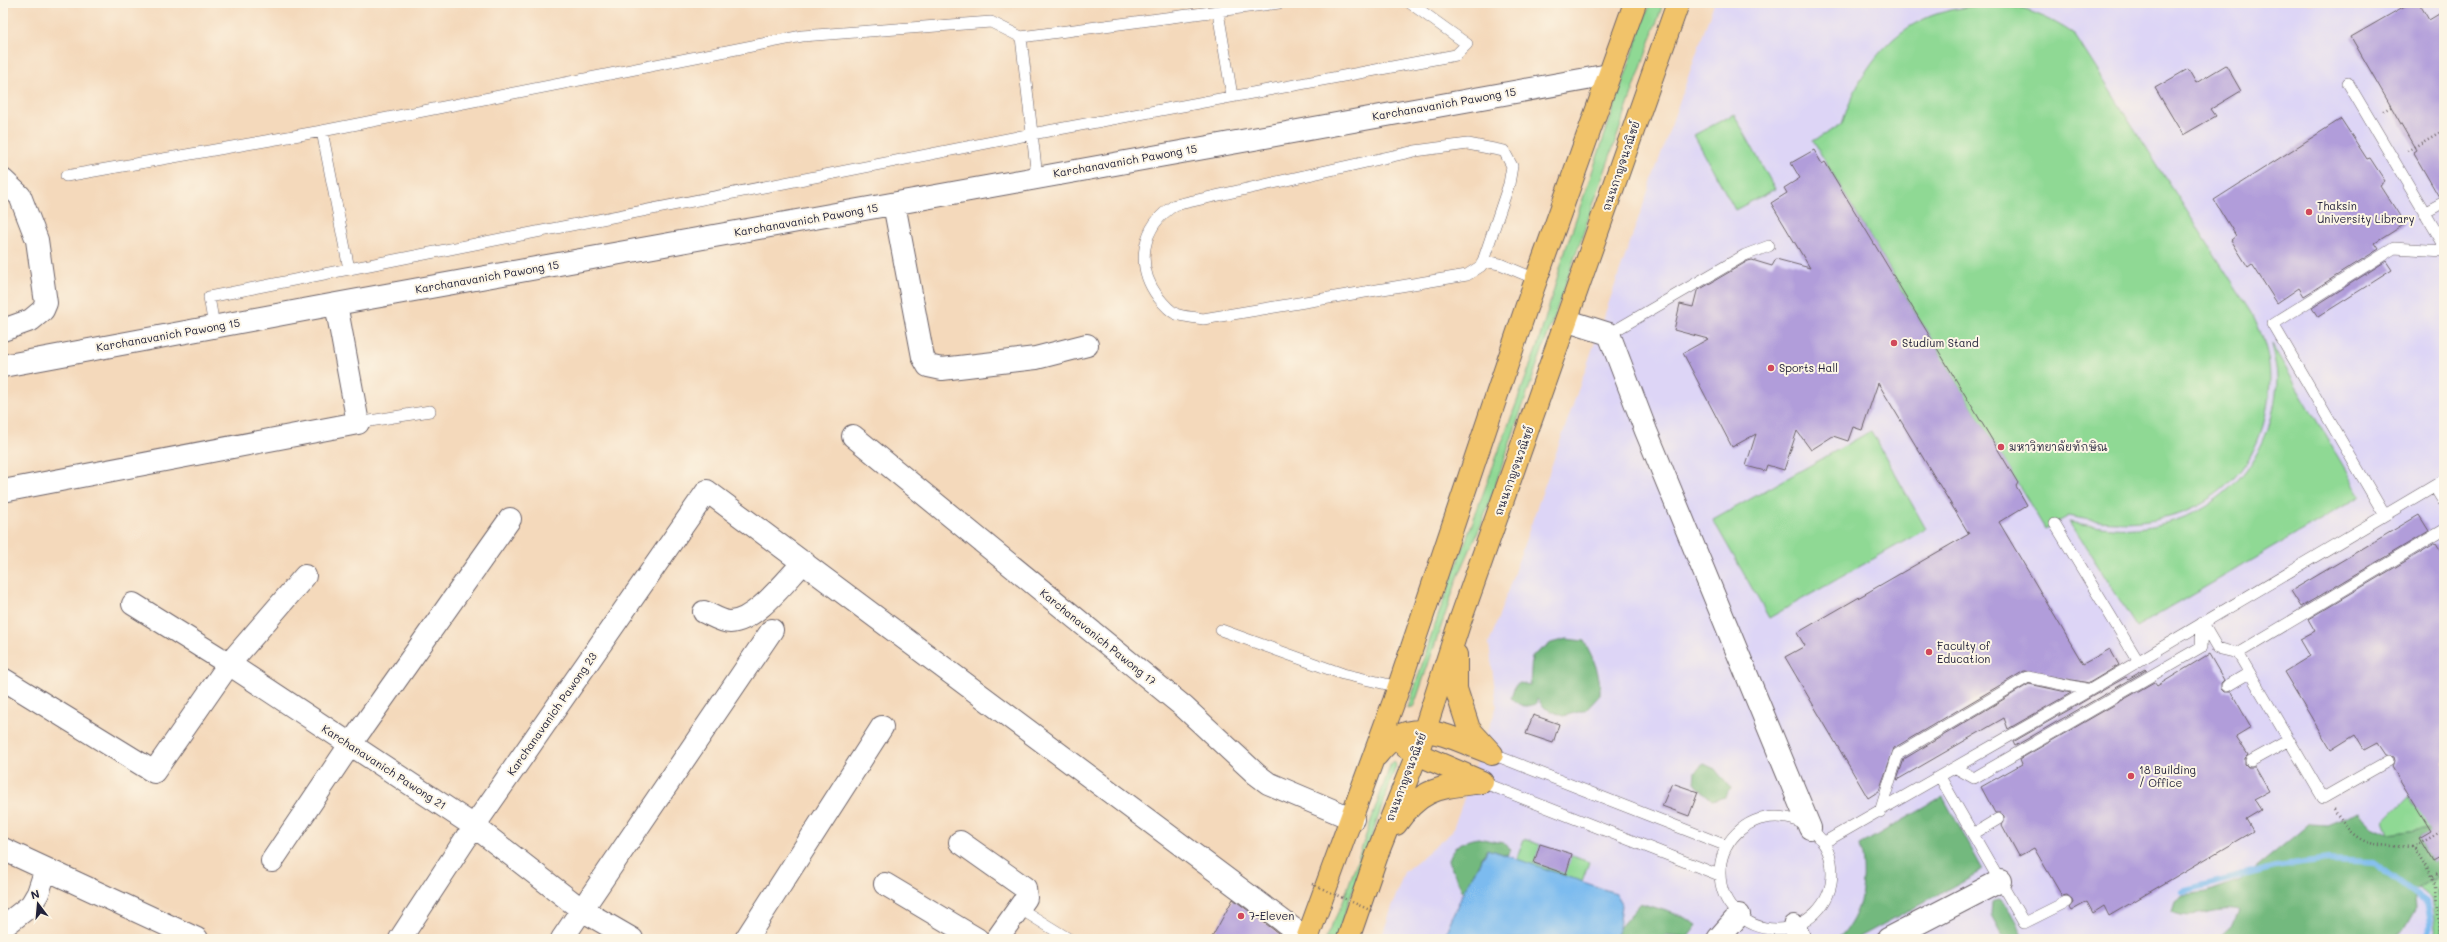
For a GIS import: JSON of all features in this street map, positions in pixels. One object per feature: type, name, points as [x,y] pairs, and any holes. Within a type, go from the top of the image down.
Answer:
[{"type":"main road","points":[[1307,939],[1353,819],[1372,761],[1397,694],[1536,279],[1635,3]]},
{"type":"main road","name":"ถนนกาญจนวณิชย์","points":[[1348,939],[1379,849],[1417,754],[1459,624],[1568,321],[1678,3]]},
{"type":"main road","points":[[1459,624],[1454,669],[1456,690],[1469,729],[1492,754]]},
{"type":"main road","points":[[1397,694],[1393,720],[1398,735],[1404,746],[1417,754],[1482,782]]},
{"type":"main road","points":[[1372,761],[1385,744],[1398,735],[1409,731],[1425,730],[1492,754]]},
{"type":"main road","points":[[1379,849],[1414,801],[1425,794],[1447,787],[1482,782]]},
{"type":"street","name":"Karchanavanich Pawong 15","points":[[3,366],[214,326],[1609,75]]},
{"type":"street","points":[[3,180],[20,196],[37,240],[46,303],[43,310],[31,320],[3,330]]},
{"type":"street","points":[[894,204],[923,357],[928,366],[942,369],[1036,358],[1087,345]]},
{"type":"street","points":[[3,491],[358,423],[336,304]]},
{"type":"street","points":[[1568,321],[1610,334],[1646,431],[1817,836]]},
{"type":"street","name":"Karchanavanich Pawong 17","points":[[853,436],[1184,707],[1256,774],[1268,783],[1353,819]]},
{"type":"street","name":"Karchanavanich Pawong 23","points":[[400,939],[474,826],[707,491],[804,562]]},
{"type":"street","points":[[272,861],[350,745],[510,519]]},
{"type":"street","points":[[704,612],[729,622],[743,618],[762,607],[804,562],[1307,939]]},
{"type":"street","points":[[3,679],[154,772],[229,664],[305,576]]},
{"type":"street","name":"Karchanavanich Pawong 21","points":[[133,604],[229,664],[474,826],[582,910],[632,939]]},
{"type":"street","points":[[562,939],[772,630]]},
{"type":"street","points":[[746,939],[882,727]]},
{"type":"street","points":[[960,842],[1025,888],[1026,898],[997,939]]},
{"type":"street","points":[[3,849],[197,939]]},
{"type":"street","points":[[3,927],[31,905],[38,893],[46,869]]},
{"type":"street","points":[[1888,939],[2000,881]]},
{"type":"street","points":[[885,884],[977,939]]},
{"type":"street","points":[[1718,939],[1739,915]]},
{"type":"lane","points":[[66,176],[322,131],[802,36],[991,22],[1022,37],[1279,3]]},
{"type":"lane","points":[[214,326],[209,297],[1032,134],[1456,54],[1466,44],[1410,3]]},
{"type":"lane","points":[[1218,12],[1232,96]]},
{"type":"lane","points":[[1022,37],[1037,177]]},
{"type":"lane","points":[[2348,83],[2444,245]]},
{"type":"lane","points":[[322,131],[349,269]]},
{"type":"lane","points":[[1468,144],[1504,151],[1512,166],[1509,184],[1483,261],[1481,266],[1467,275],[1203,319],[1175,314],[1150,286],[1143,263],[1145,243],[1153,225],[1165,211],[1175,205],[1415,152],[1468,144]]},
{"type":"lane","points":[[2424,213],[2444,202]]},
{"type":"lane","points":[[1610,334],[1745,255],[1769,246]]},
{"type":"lane","points":[[2384,514],[2273,324],[2394,248],[2444,251]]},
{"type":"lane","points":[[1483,261],[1500,264],[1536,279]]},
{"type":"lane","points":[[358,423],[430,410]]},
{"type":"lane","points":[[1817,836],[1880,812],[2090,690],[2384,514],[2439,483],[2444,502]]},
{"type":"lane","points":[[2055,524],[2138,661]]},
{"type":"lane","points":[[2202,623],[2217,648],[2238,653],[2444,530]]},
{"type":"lane","points":[[1956,768],[1974,778],[2201,647],[2202,623]]},
{"type":"lane","points":[[1221,630],[1397,694]]},
{"type":"lane","points":[[2238,653],[2323,798],[2388,761]]},
{"type":"lane","points":[[2227,686],[2249,673]]},
{"type":"lane","points":[[1880,812],[1898,754],[2028,677],[2090,690]]},
{"type":"lane","points":[[2251,761],[2289,740]]},
{"type":"lane","points":[[1492,754],[1726,846]]},
{"type":"lane","points":[[1940,777],[2024,923],[2066,902]]},
{"type":"lane","points":[[1482,782],[1719,875]]},
{"type":"lane","points":[[1768,818],[1793,819],[1817,836],[1830,858],[1832,875],[1829,891],[1821,906],[1797,932],[1763,927],[1739,915],[1729,904],[1722,890],[1719,875],[1721,860],[1726,846],[1738,831],[1755,821],[1768,818]]},
{"type":"lane","points":[[1973,834],[1998,819]]},
{"type":"lane","points":[[1019,908],[1069,939]]},
{"type":"path","points":[[2393,159],[2444,130]]},
{"type":"path","points":[[2326,796],[2345,828],[2358,838],[2376,845],[2412,847],[2444,829]]},
{"type":"path","points":[[2412,847],[2437,885],[2439,939]]},
{"type":"path","points":[[2433,877],[2444,870]]},
{"type":"path","points":[[1312,884],[1372,911]]},
{"type":"shaded area","name":"มหาวิทยาลัยทักษิณ","points":[[1714,3],[2444,3],[2444,939],[1381,939],[1404,872],[1452,832],[1497,706],[1489,644]]},
{"type":"green space","points":[[1650,3],[1663,3],[1482,523],[1458,577],[1415,703],[1413,707],[1408,708],[1434,627],[1537,347],[1565,251]]},
{"type":"green space","points":[[1993,3],[2026,10],[2046,18],[2074,34],[2252,313],[2258,327],[2267,352],[2270,377],[2265,418],[2254,449],[2237,475],[2215,494],[2190,509],[2162,518],[2132,522],[2100,521],[2069,516],[2045,529],[1813,141],[1842,124],[1854,93],[1872,63],[1894,38],[1907,28],[1939,13]]},
{"type":"green space","points":[[1734,114],[1775,189],[1735,210],[1694,135]]},
{"type":"green space","points":[[2271,343],[2361,496],[2137,627],[2070,522],[2112,528],[2137,528],[2166,523],[2193,513],[2217,499],[2237,481],[2253,460],[2265,436],[2273,409],[2277,379],[2276,365]]},
{"type":"green space","points":[[1871,431],[1926,529],[1769,618],[1713,520]]},
{"type":"green space","points":[[1566,639],[1584,641],[1596,667],[1600,695],[1586,710],[1563,716],[1545,708],[1537,699],[1536,704],[1525,706],[1517,703],[1511,698],[1515,686],[1520,683],[1530,685],[1532,656],[1551,643]]},
{"type":"green space","points":[[1393,761],[1396,766],[1336,939],[1325,939],[1342,904],[1391,763]]},
{"type":"green space","points":[[1704,764],[1715,769],[1730,788],[1726,797],[1712,800],[1694,783],[1695,771]]},
{"type":"green space","points":[[2409,796],[2417,808],[2424,803],[2438,827],[2389,834],[2384,821]]},
{"type":"green space","points":[[1943,797],[1983,870],[1856,939],[1837,939],[1846,930],[1858,908],[1863,883],[1860,845]]},
{"type":"green space","points":[[2359,812],[2371,827],[2389,834],[2438,827],[2419,838],[2433,862],[2439,858],[2444,866],[2444,873],[2414,891],[2416,908],[2403,931],[2389,939],[2218,939],[2233,925],[2239,911],[2221,910],[2189,915],[2172,911],[2175,901],[2183,895],[2207,892],[2241,880],[2309,824],[2327,825]]},
{"type":"green space","points":[[1478,838],[1503,843],[1511,849],[1507,855],[1487,849],[1463,892],[1448,861],[1449,856],[1458,845],[1468,840]]},
{"type":"green space","points":[[1524,839],[1589,862],[1575,900],[1509,880]]},
{"type":"green space","points":[[2444,874],[2444,887],[2438,889],[2443,939],[2440,939],[2436,934],[2431,898],[2419,888]]},
{"type":"green space","points":[[2444,887],[2444,939],[2443,939],[2438,889]]},
{"type":"green space","points":[[1999,899],[2010,911],[2024,939],[2004,939],[1991,915],[1992,903]]},
{"type":"green space","points":[[1641,903],[1682,916],[1697,925],[1688,937],[1666,935],[1661,939],[1614,939],[1619,928]]},
{"type":"water","points":[[1488,849],[1615,893],[1622,905],[1619,928],[1614,939],[1443,939],[1463,892]]},
{"type":"building","points":[[2410,3],[2419,3],[2429,20],[2444,11],[2444,195],[2439,197],[2413,152],[2416,150],[2351,37]]},
{"type":"building","points":[[2226,65],[2241,91],[2211,109],[2216,116],[2183,135],[2155,88],[2188,69],[2196,83]]},
{"type":"building","name":"Thaksin University Library","points":[[2341,119],[2367,159],[2370,158],[2385,181],[2380,185],[2405,224],[2375,243],[2379,249],[2304,296],[2299,288],[2277,303],[2252,264],[2248,267],[2231,240],[2236,236],[2214,200]]},
{"type":"building","points":[[1814,150],[1822,164],[1825,162],[2018,483],[2016,486],[2027,505],[1999,522],[2083,664],[2110,649],[2119,665],[2089,683],[2024,671],[1894,748],[1879,791],[1868,798],[1785,657],[1805,646],[1797,633],[1969,534],[1878,383],[1862,430],[1853,427],[1848,441],[1833,436],[1811,450],[1797,431],[1784,470],[1767,465],[1765,471],[1746,466],[1756,434],[1732,447],[1683,353],[1708,339],[1674,330],[1680,304],[1693,307],[1697,291],[1748,261],[1752,260],[1772,266],[1776,259],[1810,268],[1771,203],[1787,193],[1784,188],[1800,178],[1791,163]]},
{"type":"building","points":[[2386,261],[2392,270],[2318,317],[2312,308]]},
{"type":"building","points":[[2419,515],[2429,531],[2301,607],[2291,591]]},
{"type":"building","points":[[2436,543],[2444,556],[2444,856],[2433,862],[2419,838],[2431,831],[2392,767],[2395,761],[2394,757],[2385,755],[2377,743],[2364,750],[2355,735],[2331,750],[2284,672],[2310,656],[2300,639],[2315,631],[2308,619]]},
{"type":"building","name":"18 Building / Office","points":[[2209,654],[2224,680],[2221,683],[2221,689],[2224,692],[2231,692],[2251,727],[2236,736],[2248,755],[2245,758],[2245,764],[2248,767],[2255,767],[2269,791],[2254,799],[2261,810],[2246,819],[2253,831],[2109,916],[2104,906],[2093,913],[2087,902],[2071,911],[2069,908],[2073,903],[2072,899],[2067,895],[2062,896],[2034,848],[2019,856],[2002,825],[2004,822],[2004,816],[2001,813],[1995,813],[1981,787],[2022,764],[2020,759],[2154,682],[2157,686]]},
{"type":"building","points":[[2146,669],[2147,670],[2015,746],[2013,742],[2126,677],[2128,679]]},
{"type":"building","points":[[2029,684],[2071,693],[2008,729],[2004,718],[1897,780],[1904,759]]},
{"type":"building","points":[[1533,715],[1559,724],[1553,743],[1526,734]]},
{"type":"building","points":[[1672,783],[1698,792],[1689,816],[1662,806]]},
{"type":"building","points":[[1540,844],[1572,854],[1566,874],[1534,863]]},
{"type":"building","name":"7-Eleven","points":[[1233,899],[1286,939],[1211,939]]},
{"type":"waterway","points":[[2183,891],[2275,867],[2328,860],[2373,862],[2426,902],[2430,923],[2429,939]]},
{"type":"place","name":"Thaksin University Library","points":[[2309,212]]},
{"type":"place","name":"Studium Stand","points":[[1894,343]]},
{"type":"place","name":"Sports Hall","points":[[1771,368]]},
{"type":"place","name":"มหาวิทยาลัยทักษิณ","points":[[2001,447]]},
{"type":"place","name":"Faculty of Education","points":[[1929,652]]},
{"type":"place","name":"18 Building / Office","points":[[2131,776]]},
{"type":"place","name":"7-Eleven","points":[[1241,916]]}]
